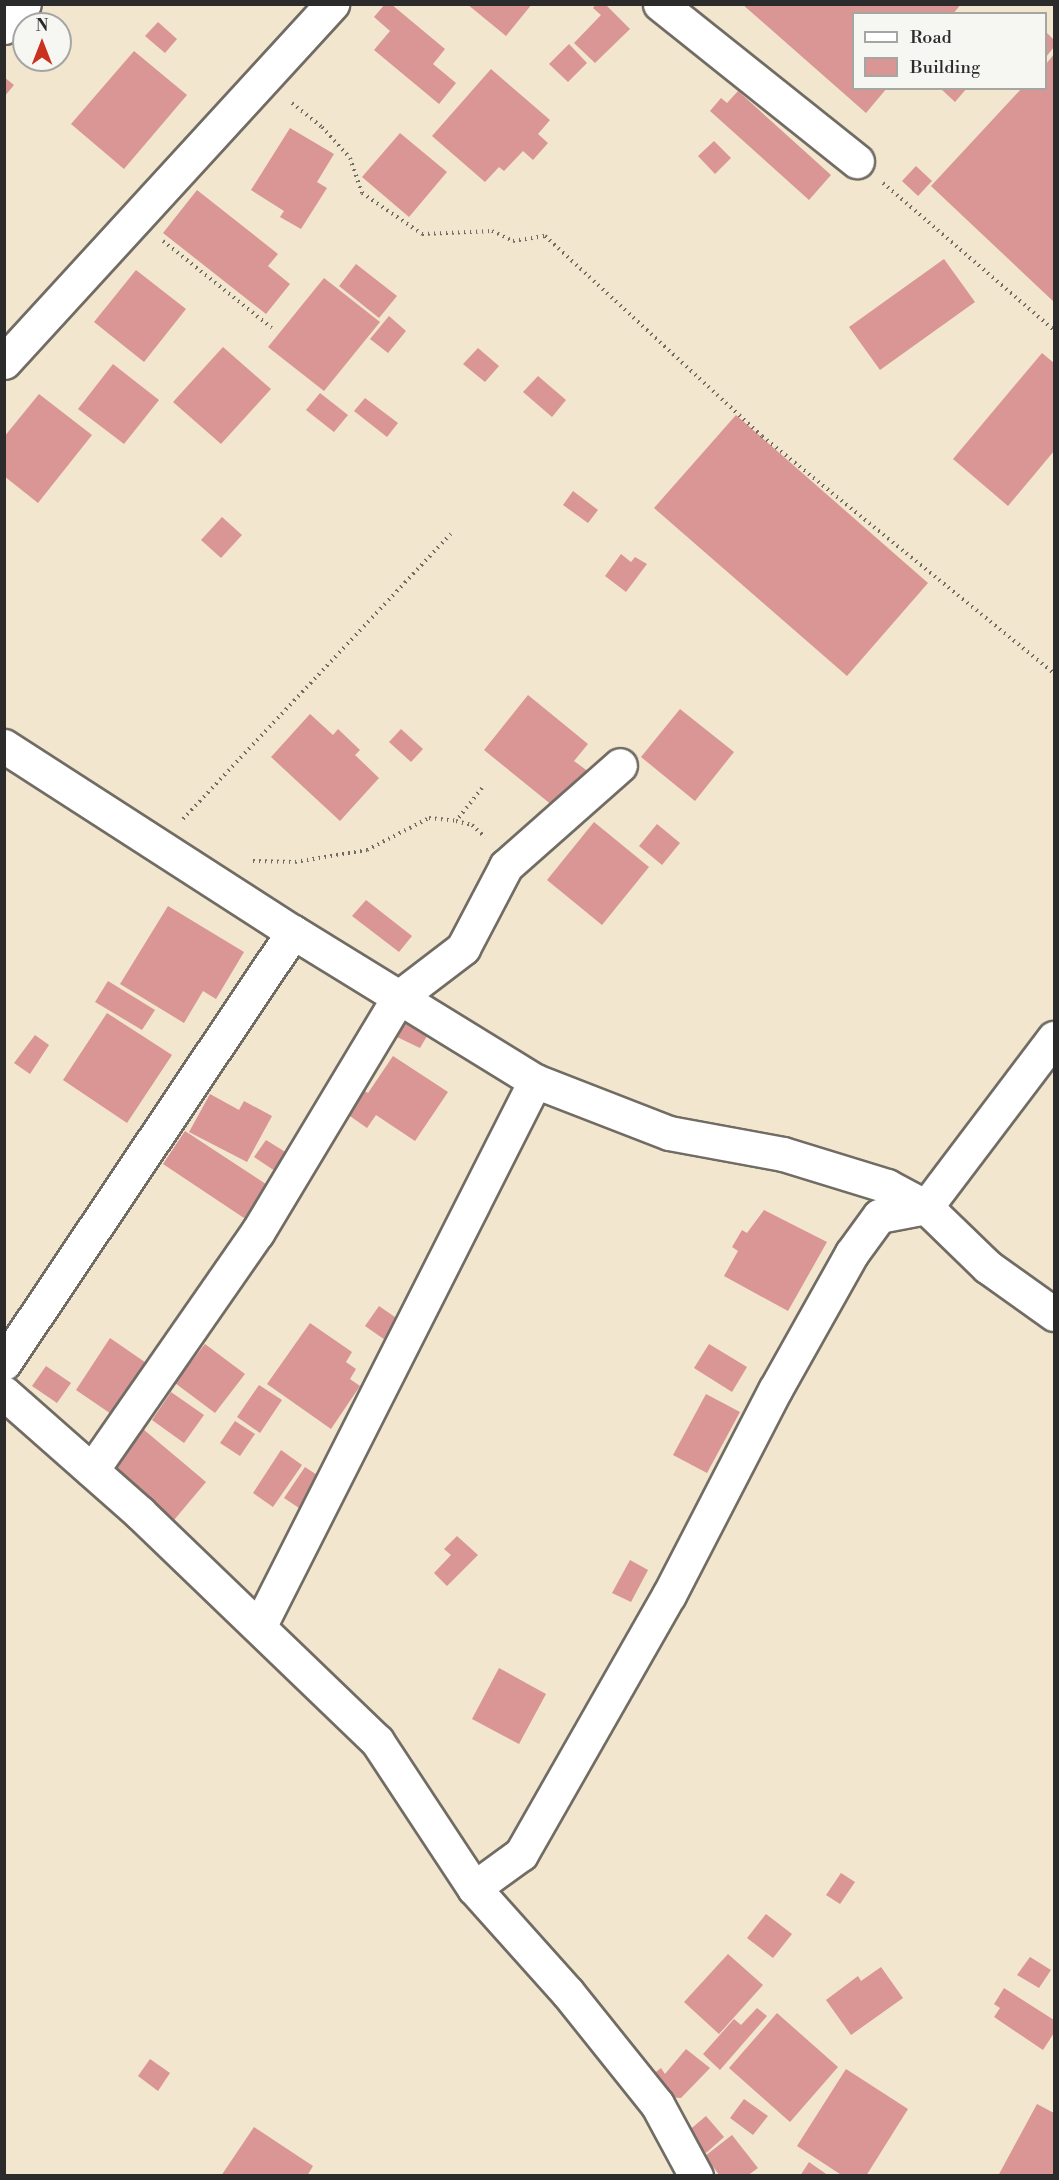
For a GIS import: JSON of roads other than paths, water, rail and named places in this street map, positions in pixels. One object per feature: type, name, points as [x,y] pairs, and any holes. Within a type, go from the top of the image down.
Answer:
[{"type":"street","points":[[4,27],[24,4]]},
{"type":"street","points":[[4,362],[332,4]]},
{"type":"street","points":[[660,4],[857,161]]},
{"type":"street","points":[[4,746],[293,932],[535,1081],[669,1134],[783,1154],[887,1186],[926,1207],[988,1267],[1054,1314]]},
{"type":"street","points":[[92,1470],[257,1233],[399,997],[463,948],[506,866],[620,765]]},
{"type":"street","points":[[4,1363],[293,932]]},
{"type":"street","points":[[474,1888],[521,1854],[669,1595],[775,1390],[852,1253],[879,1216],[926,1207],[1054,1038]]},
{"type":"street","points":[[259,1627],[535,1081]]},
{"type":"street","points":[[4,1393],[92,1470],[377,1741],[474,1888],[568,1994],[657,2104],[696,2175]]}]
